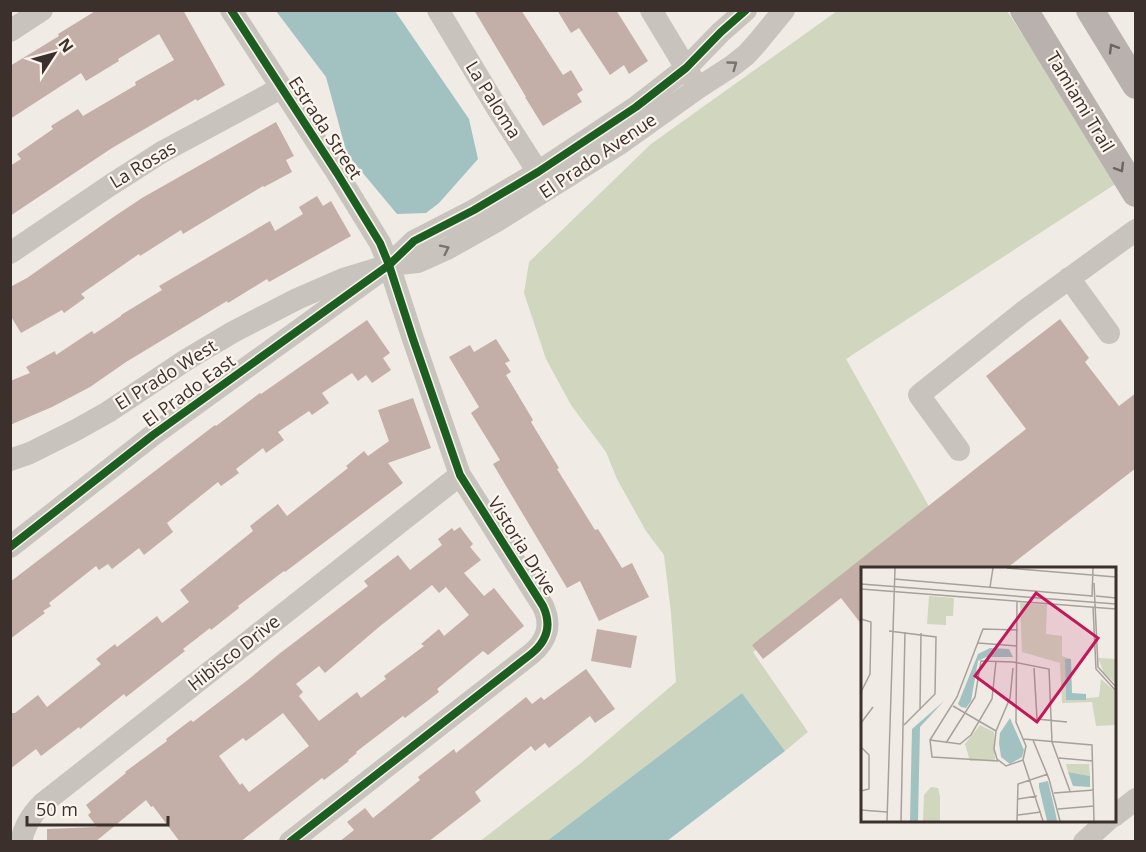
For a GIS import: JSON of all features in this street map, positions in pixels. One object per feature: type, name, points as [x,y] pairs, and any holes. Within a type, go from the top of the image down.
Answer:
[{"type":"main road","name":"Tamiami Trail","points":[[1024,10],[1136,193]]},
{"type":"main road","points":[[1090,10],[1136,85]]},
{"type":"street","points":[[10,31],[42,10]]},
{"type":"street","name":"Estrada Street","points":[[231,10],[375,233],[389,265]]},
{"type":"street","name":"La Paloma","points":[[438,10],[543,181]]},
{"type":"street","points":[[651,10],[698,88]]},
{"type":"street","points":[[543,181],[686,68],[746,10]]},
{"type":"street","name":"El Prado Avenue","points":[[389,265],[418,262],[447,249],[497,222],[543,181],[618,145],[746,56],[784,10]]},
{"type":"street","name":"La Rosas","points":[[10,253],[162,152],[281,88]]},
{"type":"street","points":[[959,450],[919,395],[1023,312],[1136,230]]},
{"type":"street","name":"El Prado West","points":[[10,460],[30,453],[76,430],[233,332],[297,299],[343,279],[389,265]]},
{"type":"street","name":"Vistoria Drive","points":[[290,842],[540,647],[547,633],[548,622],[543,606],[460,475],[389,265]]},
{"type":"street","name":"El Prado East","points":[[10,547],[153,435],[389,265]]},
{"type":"street","points":[[1069,278],[1108,333]]},
{"type":"street","name":"Hibisco Drive","points":[[21,842],[29,819],[42,804],[460,475]]},
{"type":"street","points":[[1116,815],[1136,800]]},
{"type":"street","points":[[1084,842],[1106,822]]},
{"type":"green space","points":[[837,11],[1007,11],[1117,183],[846,359],[935,517],[867,567],[861,567],[861,572],[753,652],[808,732],[785,751],[742,693],[547,841],[479,842],[581,763],[676,682],[664,555],[646,531],[617,479],[606,452],[571,405],[546,359],[524,293],[529,262],[651,144]]},
{"type":"water","points":[[276,11],[395,11],[469,119],[478,159],[439,203],[426,213],[397,214],[347,154],[326,77]]},
{"type":"water","points":[[742,693],[785,751],[667,841],[547,841]]},
{"type":"building","points":[[97,10],[183,10],[225,85],[197,101],[196,99],[112,148],[10,216],[10,166],[21,159],[17,154],[53,129],[51,126],[78,109],[83,116],[174,60],[159,34],[86,81],[81,73],[10,119],[10,66]]},
{"type":"building","points":[[474,10],[521,10],[563,75],[571,70],[583,90],[577,94],[582,102],[543,126]]},
{"type":"building","points":[[557,10],[616,10],[648,61],[629,74],[624,65],[610,75],[579,28],[571,33]]},
{"type":"building","points":[[276,122],[294,156],[286,160],[292,172],[263,186],[183,234],[181,230],[140,256],[139,254],[81,294],[85,298],[64,313],[62,310],[21,333],[10,315],[10,287],[27,278],[142,198]]},
{"type":"building","points":[[317,196],[323,206],[331,201],[351,236],[269,282],[267,279],[228,303],[227,301],[126,362],[90,387],[10,425],[10,381],[30,373],[26,367],[55,351],[56,355],[92,331],[94,334],[162,290],[159,286],[270,221],[275,231],[303,214],[299,207]]},
{"type":"building","points":[[1060,319],[1089,358],[1085,362],[1119,406],[1136,393],[1136,468],[1008,567],[861,567],[861,624],[841,598],[763,659],[752,645],[1026,429],[986,376]]},
{"type":"building","points":[[367,320],[390,353],[383,358],[391,370],[372,383],[366,375],[358,381],[352,373],[322,393],[329,403],[312,415],[309,411],[278,432],[284,440],[266,453],[263,448],[236,469],[239,473],[221,486],[218,482],[167,523],[173,532],[144,555],[139,548],[112,569],[108,564],[99,570],[96,566],[49,603],[51,606],[43,611],[45,613],[10,639],[10,582],[215,425]]},
{"type":"building","points":[[496,339],[510,361],[505,363],[511,372],[506,375],[533,420],[531,422],[559,468],[557,469],[622,568],[632,563],[649,597],[599,621],[580,581],[567,588],[493,464],[500,460],[471,413],[479,407],[449,357],[470,345],[474,352]]},
{"type":"building","points":[[413,398],[431,448],[388,463],[403,483],[238,606],[239,608],[183,649],[185,651],[126,697],[124,694],[41,756],[36,749],[10,769],[10,713],[15,713],[38,695],[47,707],[101,664],[96,659],[115,644],[117,647],[157,616],[162,623],[189,602],[180,590],[253,531],[250,526],[278,504],[287,516],[348,468],[346,466],[364,451],[368,456],[389,441],[378,410]]},
{"type":"building","points":[[460,527],[473,544],[470,547],[481,560],[464,573],[484,596],[494,588],[524,626],[488,655],[483,651],[437,689],[439,692],[405,718],[403,716],[356,752],[349,761],[324,780],[322,778],[240,842],[180,842],[146,800],[95,842],[47,842],[47,829],[97,827],[88,815],[91,812],[86,805],[125,772],[368,586],[364,581],[398,555],[410,570],[442,545],[438,539],[452,528],[454,531]],"holes":[[[432,585],[439,593],[446,587],[469,615],[444,636],[439,629],[421,644],[424,646],[384,676],[386,679],[361,698],[357,692],[319,721],[299,696],[303,692],[296,684],[319,666],[325,673]],[[283,713],[309,746],[249,792],[242,783],[240,785],[219,756],[243,738],[246,741]]]},
{"type":"building","points":[[597,629],[637,636],[631,668],[591,661]]},
{"type":"building","points":[[586,669],[615,709],[595,723],[590,716],[549,748],[545,743],[535,751],[531,746],[475,792],[481,801],[428,842],[339,842],[354,830],[347,822],[365,808],[373,818],[420,780],[418,777],[454,749],[456,753],[526,697],[532,704],[541,697],[544,700]]},
{"type":"cycle path","points":[[231,10],[380,243],[460,475],[543,606],[547,620],[544,638],[531,654],[290,842]]},
{"type":"cycle path","points":[[10,547],[153,435],[389,265],[414,241],[474,210],[538,172],[636,107],[686,68],[746,10]]}]
